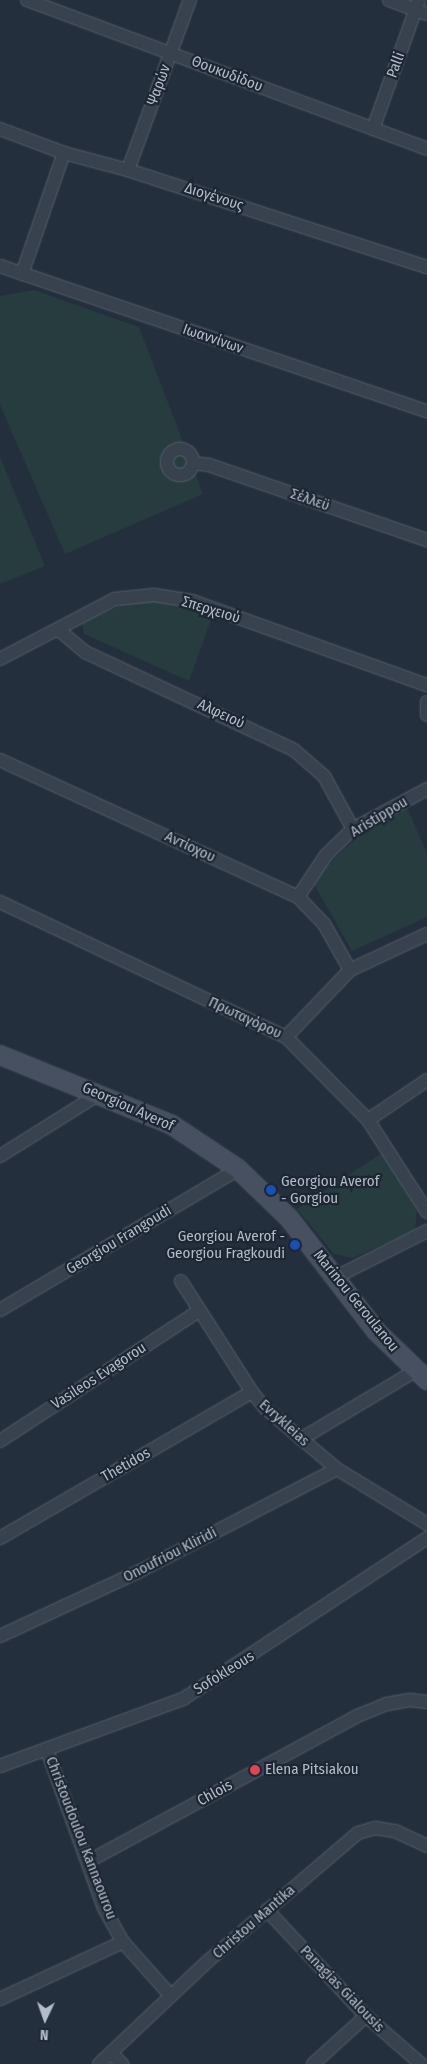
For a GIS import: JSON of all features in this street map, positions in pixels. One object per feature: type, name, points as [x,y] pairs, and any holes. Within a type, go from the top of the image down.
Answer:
[{"type":"street","name":"Θουκυδίδου","points":[[27,0],[171,52],[427,149]]},
{"type":"street","name":"Ψαρών","points":[[128,170],[190,0]]},
{"type":"street","points":[[389,0],[421,8]]},
{"type":"street","name":"Palli","points":[[373,129],[421,8]]},
{"type":"street","name":"Διογένους","points":[[0,129],[64,153],[128,170],[427,267]]},
{"type":"street","points":[[22,274],[64,153]]},
{"type":"street","name":"Ιωαννίνων","points":[[0,266],[427,411]]},
{"type":"street","name":"Σέλλεϋ","points":[[193,464],[209,465],[427,540]]},
{"type":"street","name":"Σπερχειού","points":[[0,659],[60,630],[116,599],[154,595],[192,601],[427,685]]},
{"type":"street","name":"Αλφειού","points":[[60,630],[85,652],[294,750],[324,776],[353,829]]},
{"type":"street","points":[[427,702],[427,715]]},
{"type":"street","name":"Αντίοχου","points":[[0,760],[298,897],[324,924],[350,970]]},
{"type":"street","name":"Aristippou","points":[[298,897],[326,855],[353,829],[427,789]]},
{"type":"street","name":"Πρωταγόρου","points":[[0,902],[286,1037],[368,1120],[427,1212]]},
{"type":"street","points":[[286,1037],[350,970],[427,934]]},
{"type":"street","name":"Georgiou Averof","points":[[0,1055],[172,1125],[238,1169],[289,1218]]},
{"type":"street","points":[[368,1120],[427,1080]]},
{"type":"street","points":[[0,1156],[99,1094]]},
{"type":"street","name":"Georgiou Frangoudi","points":[[0,1310],[238,1169]]},
{"type":"street","name":"Marinou Geroulanou","points":[[289,1218],[376,1331],[421,1375]]},
{"type":"street","points":[[334,1278],[427,1231]]},
{"type":"street","name":"Evrykleias","points":[[181,1281],[252,1392],[301,1439],[337,1469],[427,1524]]},
{"type":"street","name":"Vasileos Evagorou","points":[[0,1441],[199,1311]]},
{"type":"street","points":[[301,1439],[421,1375]]},
{"type":"street","name":"Thetidos","points":[[0,1538],[252,1392]]},
{"type":"street","name":"Onoufriou Kliridi","points":[[0,1636],[138,1572],[337,1469]]},
{"type":"street","name":"Sofokleous","points":[[0,1766],[183,1699],[427,1538]]},
{"type":"street","name":"Chlois","points":[[89,1861],[357,1716],[387,1704],[410,1700],[427,1702]]},
{"type":"street","name":"Christoudoulou Kannaourou","points":[[47,1750],[89,1861],[104,1908],[123,1942],[171,1996]]},
{"type":"street","name":"Christou Mantika","points":[[99,2064],[267,1910],[358,1833],[375,1828],[395,1831],[427,1846]]},
{"type":"street","name":"Panagias Gialousis","points":[[267,1910],[366,2016],[421,2064]]},
{"type":"street","points":[[0,1999],[123,1942]]},
{"type":"street","points":[[313,2064],[366,2016]]},
{"type":"street","points":[[111,2053],[122,2064]]},
{"type":"green space","points":[[34,290],[139,327],[203,494],[65,554],[0,405],[0,296]]},
{"type":"green space","points":[[0,457],[45,566],[0,584]]},
{"type":"green space","points":[[145,600],[162,601],[212,617],[189,681],[84,634],[82,624],[90,619],[121,605]]},
{"type":"green space","points":[[406,805],[427,854],[427,917],[352,951],[311,879],[368,828]]},
{"type":"green space","points":[[382,1153],[417,1210],[415,1230],[353,1258],[334,1254],[297,1209]]},
{"type":"place","name":"Georgiou Averof - Gorgiou","points":[[271,1190]]},
{"type":"place","name":"Georgiou Averof - Georgiou Fragkoudi","points":[[295,1245]]},
{"type":"place","name":"Elena Pitsiakou","points":[[255,1770]]}]
